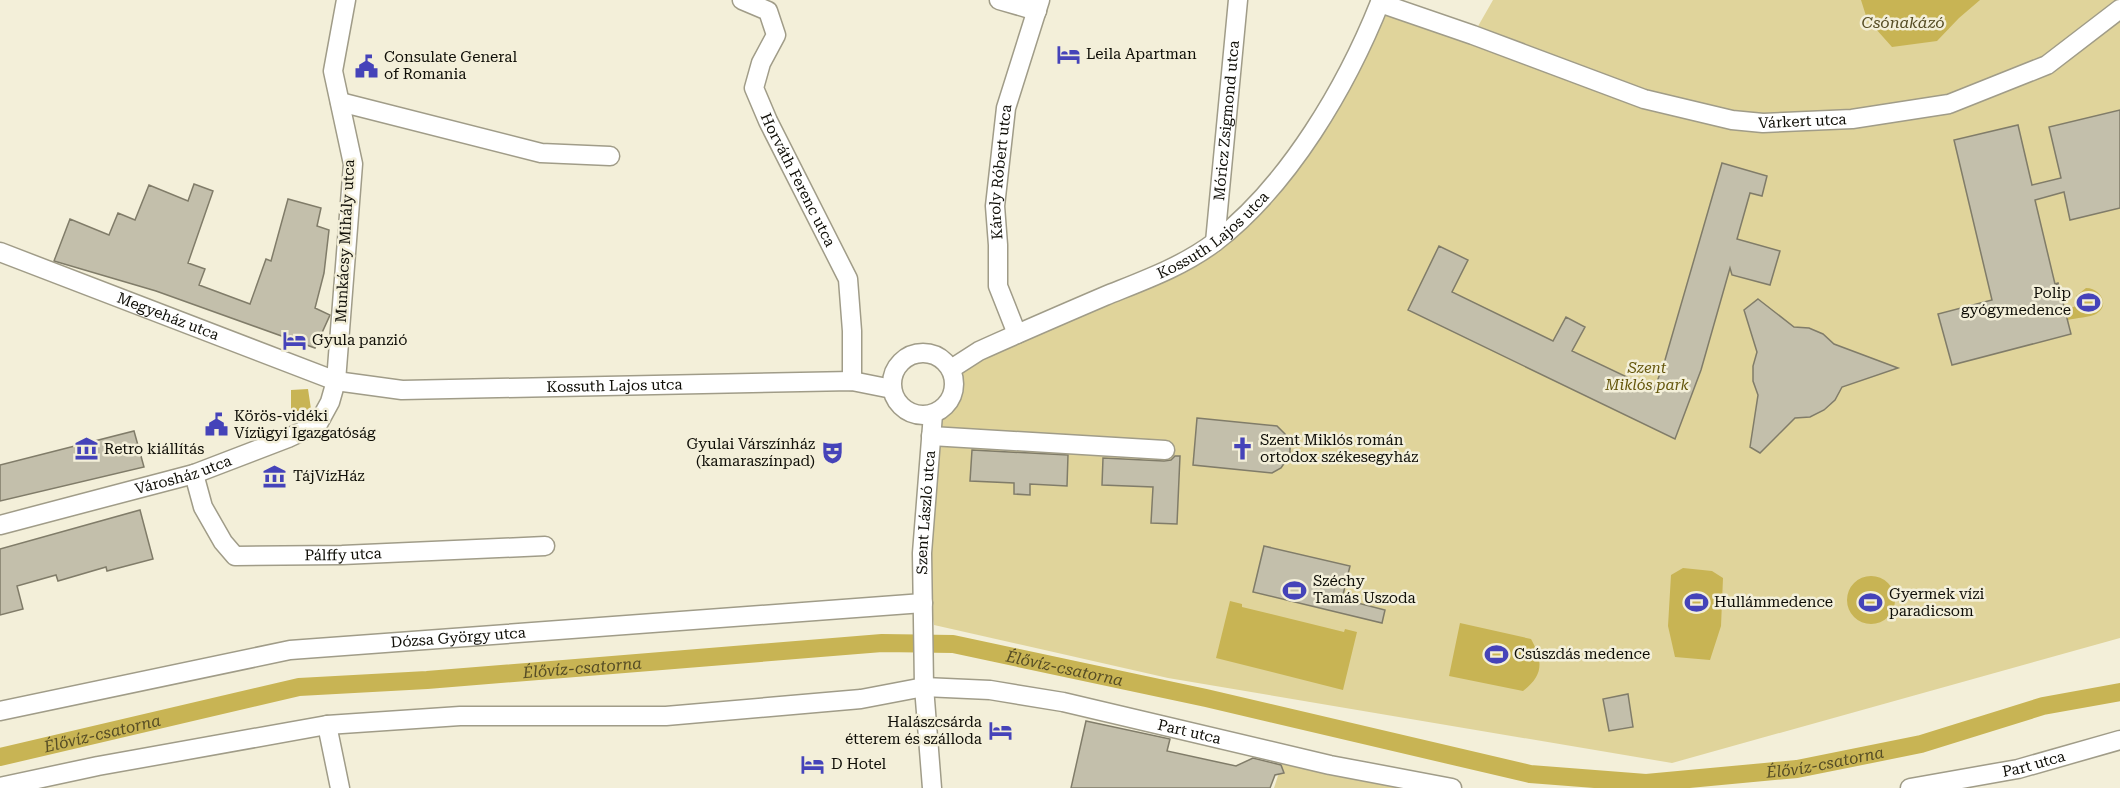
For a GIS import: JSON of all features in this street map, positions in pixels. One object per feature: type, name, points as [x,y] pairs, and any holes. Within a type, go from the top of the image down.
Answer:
[{"type":"street","name":"Munkácsy Mihály utca","points":[[336,381],[353,164],[333,71],[346,0]]},
{"type":"street","name":"Horváth Ferenc utca","points":[[742,0],[768,11],[776,35],[761,63],[754,88],[768,121],[848,279],[852,331],[852,381]]},
{"type":"street","name":"Károly Róbert utca","points":[[999,0],[1039,5],[1006,108],[994,206],[998,245],[998,286],[1017,334]]},
{"type":"street","name":"Móricz Zsigmond utca","points":[[1215,242],[1238,0]]},
{"type":"street","name":"Kossuth Lajos utca","points":[[951,369],[979,351],[1173,268],[1215,242],[1265,195],[1298,155],[1331,102],[1380,2]]},
{"type":"street","name":"Várkert utca","points":[[1380,2],[1644,99],[1732,120],[1763,123],[1852,119],[1949,104],[2048,65],[2120,9]]},
{"type":"street","points":[[340,102],[541,153],[610,156]]},
{"type":"street","name":"Megyeház utca","points":[[0,252],[336,381]]},
{"type":"street","points":[[924,352],[935,354],[951,369],[954,390],[950,400],[933,414],[912,413],[902,408],[895,399],[892,378],[896,367],[903,359],[924,352]]},
{"type":"street","name":"Kossuth Lajos utca","points":[[336,381],[402,390],[852,381],[892,389]]},
{"type":"street","name":"Városház utca","points":[[0,525],[194,474],[288,438],[318,424],[330,402],[336,381]]},
{"type":"street","name":"Szent László utca","points":[[924,681],[922,554],[933,414]]},
{"type":"street","points":[[932,436],[1165,450]]},
{"type":"street","name":"Pálffy utca","points":[[194,474],[203,507],[222,542],[235,556],[342,555],[545,546]]},
{"type":"street","name":"Dózsa György utca","points":[[0,711],[290,650],[923,607]]},
{"type":"street","points":[[0,787],[98,766],[327,725],[460,716],[666,716],[861,699],[924,681],[932,788]]},
{"type":"street","name":"Part utca","points":[[924,681],[1063,702],[1330,765],[1452,788]]},
{"type":"street","points":[[327,725],[340,788]]},
{"type":"street","name":"Part utca","points":[[1914,788],[2019,769],[2120,740]]},
{"type":"green space","name":"Szent Miklós park","points":[[1493,0],[2120,0],[2120,638],[1672,763],[1168,678],[934,625],[922,553],[933,414],[943,408],[954,390],[951,369],[1215,242],[1298,155],[1380,3],[1473,35]]},
{"type":"green space","points":[[1285,754],[1452,788],[1274,788]]},
{"type":"water","name":"Csónakázó","points":[[1861,0],[1980,0],[1937,41],[1892,47],[1867,19]]},
{"type":"water","name":"Polip gyógymedence","points":[[2086,288],[2099,294],[2103,306],[2094,315],[2068,320],[2065,310],[2076,306],[2076,296]]},
{"type":"water","points":[[308,389],[311,409],[291,412],[291,390]]},
{"type":"water","name":"Hullámmedence","points":[[1683,568],[1712,571],[1723,578],[1721,626],[1710,660],[1675,657],[1668,626],[1671,575]]},
{"type":"water","name":"Gyermek vízi paradicsom","points":[[1871,576],[1888,583],[1895,600],[1888,617],[1871,624],[1854,617],[1847,600],[1854,583]]},
{"type":"water","points":[[1230,601],[1242,604],[1242,607],[1344,632],[1345,629],[1357,632],[1343,690],[1216,658]]},
{"type":"water","name":"Csúszdás medence","points":[[1460,623],[1531,639],[1539,661],[1535,679],[1523,691],[1449,676]]},
{"type":"building","points":[[2120,110],[2120,208],[2070,220],[2064,192],[2035,200],[2055,284],[2058,283],[2071,334],[1952,365],[1938,314],[1992,300],[1954,140],[2018,125],[2032,185],[2061,178],[2049,127]]},
{"type":"building","points":[[1722,163],[1767,176],[1762,196],[1750,193],[1737,239],[1780,251],[1770,285],[1732,275],[1730,268],[1701,370],[1675,439],[1408,310],[1439,246],[1468,260],[1452,292],[1553,341],[1566,317],[1585,327],[1572,351],[1654,390],[1665,360]]},
{"type":"building","points":[[194,184],[213,191],[188,263],[205,269],[199,285],[250,304],[266,259],[271,261],[288,199],[321,208],[317,226],[329,230],[324,273],[315,308],[330,315],[315,348],[156,291],[54,261],[70,219],[109,235],[118,213],[135,220],[149,185],[188,201]]},
{"type":"building","points":[[1758,299],[1794,327],[1809,328],[1823,334],[1834,344],[1898,368],[1842,387],[1835,400],[1824,410],[1810,417],[1795,418],[1760,453],[1750,447],[1758,395],[1753,381],[1753,366],[1757,352],[1744,310]]},
{"type":"building","name":"Szent Miklós román ortodox székesegyház","points":[[1197,418],[1277,426],[1290,443],[1290,455],[1281,468],[1272,473],[1193,465]]},
{"type":"building","points":[[134,431],[144,467],[0,501],[0,465]]},
{"type":"building","points":[[972,450],[1068,455],[1067,486],[1030,484],[1030,495],[1014,494],[1014,483],[970,481]]},
{"type":"building","points":[[1175,456],[1180,456],[1177,524],[1151,523],[1153,487],[1102,485],[1103,458],[1164,461],[1171,460]]},
{"type":"building","points":[[140,510],[153,559],[107,571],[106,567],[58,581],[56,575],[17,586],[23,609],[0,615],[0,549]]},
{"type":"building","name":"Széchy Tamás Uszoda","points":[[1264,546],[1350,566],[1342,599],[1385,610],[1382,623],[1253,592]]},
{"type":"building","points":[[1628,694],[1633,727],[1609,731],[1603,699]]},
{"type":"building","points":[[1086,721],[1170,739],[1167,751],[1236,766],[1253,758],[1281,765],[1284,773],[1275,775],[1270,788],[1071,788]]},
{"type":"waterway","name":"Élővíz-csatorna","points":[[0,757],[299,687],[427,680],[882,643],[953,644],[1206,698],[1530,774],[1646,783],[1797,769],[1921,744],[2043,706],[2120,692]]},
{"type":"place","name":"Leila Apartman","points":[[1068,54]]},
{"type":"place","name":"Consulate General of Romania","points":[[366,66]]},
{"type":"place","name":"Polip gyógymedence","points":[[2089,302]]},
{"type":"place","name":"Gyula panzió","points":[[294,340]]},
{"type":"place","name":"Körös-vidéki Vízügyi Igazgatóság","points":[[216,425]]},
{"type":"place","name":"Retro kiállítás","points":[[86,449]]},
{"type":"place","name":"Szent Miklós román ortodox székesegyház","points":[[1242,449]]},
{"type":"place","name":"Gyulai Várszínház (kamaraszínpad)","points":[[833,453]]},
{"type":"place","name":"TájVízHáz","points":[[275,476]]},
{"type":"place","name":"Széchy Tamás Uszoda","points":[[1295,590]]},
{"type":"place","name":"Hullámmedence","points":[[1696,602]]},
{"type":"place","name":"Gyermek vízi paradicsom","points":[[1871,603]]},
{"type":"place","name":"Csúszdás medence","points":[[1496,654]]},
{"type":"place","name":"Halászcsárda étterem és szálloda","points":[[1000,731]]},
{"type":"place","name":"D Hotel","points":[[813,764]]}]
